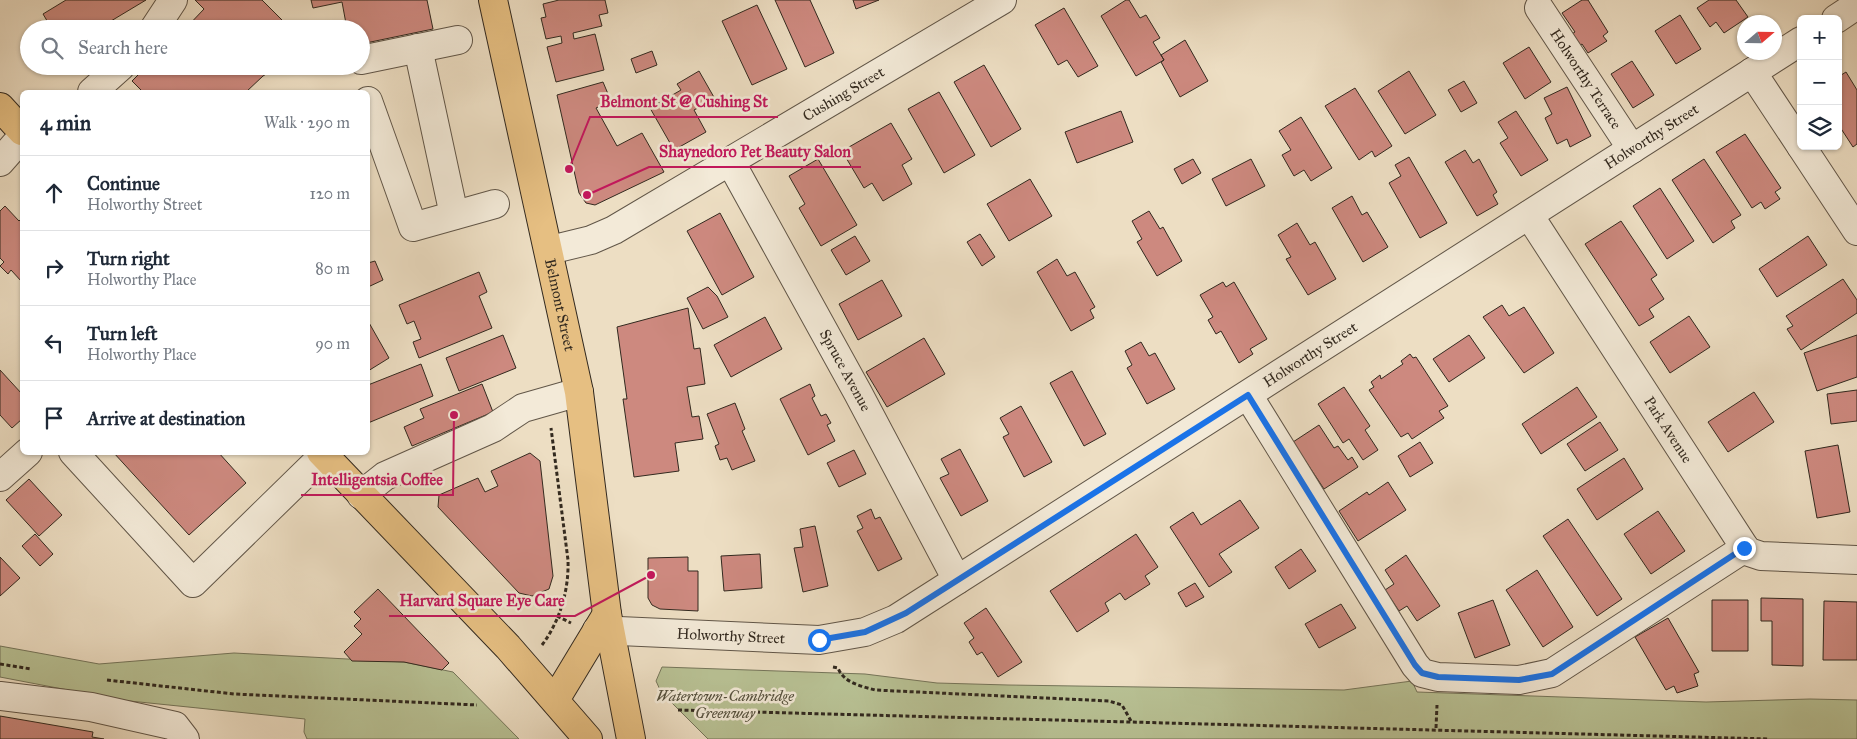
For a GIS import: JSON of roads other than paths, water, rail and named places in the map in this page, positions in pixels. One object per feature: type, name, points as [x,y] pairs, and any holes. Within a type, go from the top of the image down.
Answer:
[{"type":"main road","name":"Belmont Street","points":[[493,0],[550,250],[579,392],[597,625],[631,739]]},
{"type":"main road","points":[[0,107],[20,129]]},
{"type":"main road","points":[[323,455],[508,648],[588,739]]},
{"type":"main road","points":[[555,700],[597,625]]},
{"type":"street","points":[[160,20],[173,0]]},
{"type":"street","name":"Cushing Street","points":[[550,250],[601,236],[1002,0]]},
{"type":"street","points":[[1842,15],[1857,5]]},
{"type":"street","name":"Holworthy Terrace","points":[[1539,8],[1632,149]]},
{"type":"street","points":[[370,58],[458,40]]},
{"type":"street","name":"Holworthy Street","points":[[597,625],[791,641],[830,639],[865,632],[884,624],[957,580],[1248,395],[1797,44]]},
{"type":"street","points":[[418,48],[454,215]]},
{"type":"street","points":[[1752,72],[1797,140]]},
{"type":"street","points":[[94,90],[111,75]]},
{"type":"street","points":[[358,75],[363,90]]},
{"type":"street","points":[[370,107],[413,227],[495,204]]},
{"type":"street","points":[[0,162],[20,139]]},
{"type":"street","points":[[1804,150],[1857,231]]},
{"type":"street","name":"Spruce Avenue","points":[[730,161],[858,393],[957,580]]},
{"type":"street","name":"Park Avenue","points":[[1529,215],[1744,548]]},
{"type":"street","points":[[361,494],[385,476],[493,428],[523,408],[579,392]]},
{"type":"street","points":[[1248,395],[1415,665],[1427,675],[1519,680],[1552,674],[1744,548],[1761,556],[1857,560]]},
{"type":"street","points":[[0,477],[25,455]]},
{"type":"street","points":[[76,455],[192,583],[321,455]]},
{"type":"street","points":[[0,696],[90,707],[175,726],[185,739]]},
{"type":"place","name":"Belmont St @ Cushing St","points":[[569,169]]},
{"type":"place","name":"Shaynedoro Pet Beauty Salon","points":[[587,195]]},
{"type":"place","name":"Intelligentsia Coffee","points":[[454,415]]},
{"type":"place","name":"Harvard Square Eye Care","points":[[651,575]]},
{"type":"park label","name":"Watertown-Cambridge Greenway","points":[[725,704]]}]
